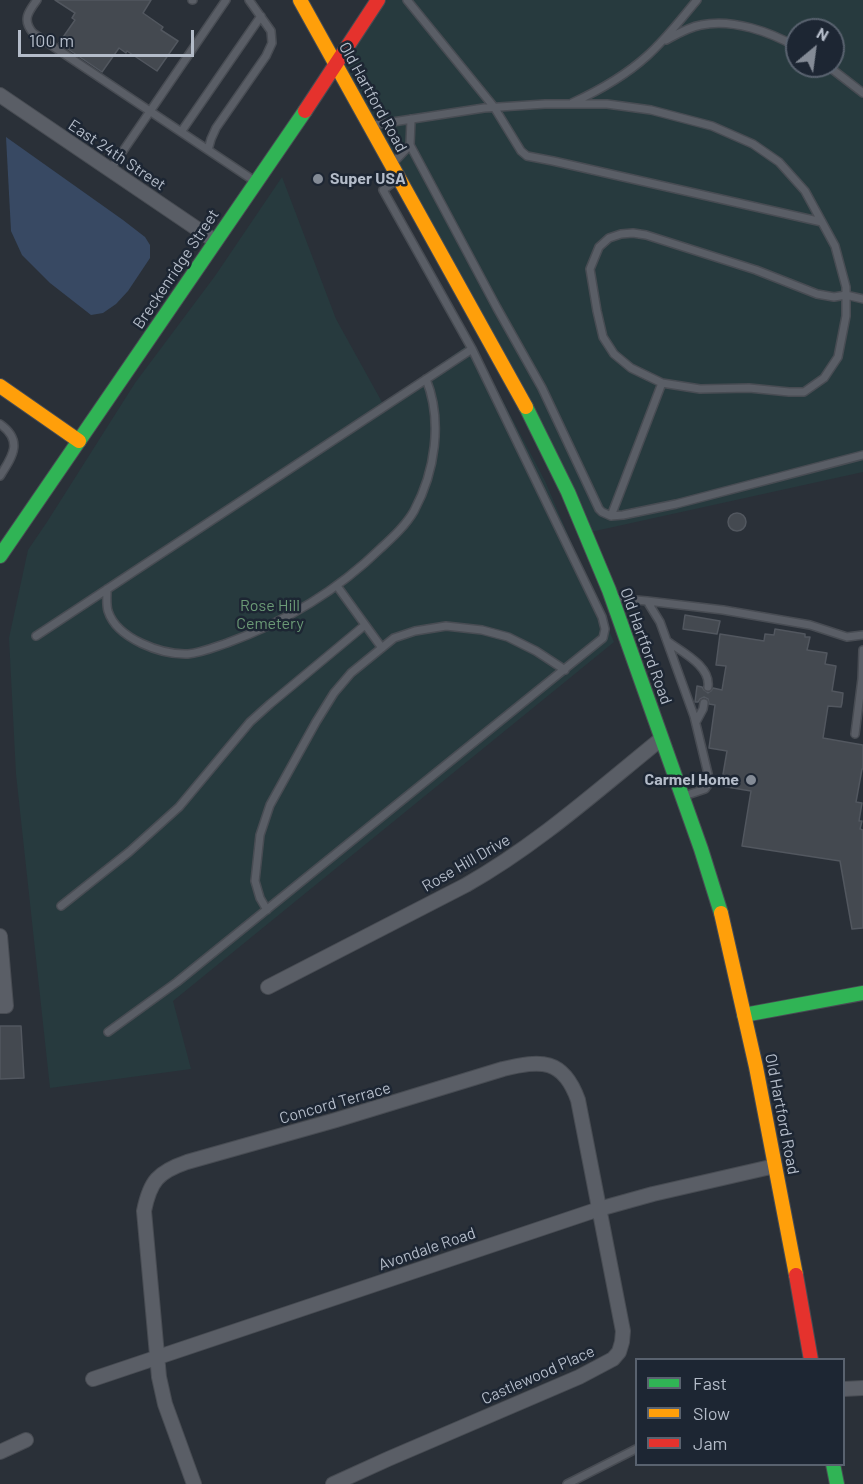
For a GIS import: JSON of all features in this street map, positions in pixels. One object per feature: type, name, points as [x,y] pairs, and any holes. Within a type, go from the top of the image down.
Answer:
[{"type":"main road","name":"Old Hartford Road","points":[[300,0],[543,440],[568,492],[611,598],[719,904],[776,1166],[811,1358]]},
{"type":"main road","name":"Breckenridge Street","points":[[0,556],[9,538],[79,441],[378,0]]},
{"type":"main road","points":[[0,386],[79,441]]},
{"type":"main road","points":[[744,1015],[863,993]]},
{"type":"main road","points":[[833,1466],[837,1484]]},
{"type":"street","name":"East 24th Street","points":[[0,95],[215,241]]},
{"type":"street","name":"Rose Hill Drive","points":[[268,987],[496,868],[536,840],[661,739]]},
{"type":"street","points":[[0,936],[6,1006],[0,1006]]},
{"type":"street","name":"Concord Terrace","points":[[157,1357],[144,1211],[147,1196],[161,1173],[187,1162],[503,1070],[538,1063],[553,1066],[564,1073],[573,1085],[579,1100],[599,1209]]},
{"type":"street","name":"Avondale Road","points":[[93,1379],[599,1209],[653,1194],[776,1166]]},
{"type":"street","name":"Castlewood Place","points":[[333,1484],[579,1377],[613,1359],[619,1352],[623,1331],[599,1209]]},
{"type":"street","points":[[157,1357],[165,1404],[194,1484]]},
{"type":"street","points":[[845,1389],[863,1388]]},
{"type":"street","points":[[0,1452],[26,1440]]},
{"type":"lane","points":[[37,0],[27,17],[27,26],[33,33],[256,182]]},
{"type":"lane","points":[[110,170],[226,0]]},
{"type":"lane","points":[[208,150],[216,128],[266,56],[272,43],[271,31],[249,0]]},
{"type":"lane","points":[[407,0],[494,107],[521,151],[527,156],[822,222]]},
{"type":"lane","points":[[570,104],[633,67],[661,42],[697,0]]},
{"type":"lane","points":[[181,132],[261,16]]},
{"type":"lane","points":[[661,42],[701,24],[730,23],[785,42]]},
{"type":"lane","points":[[844,78],[863,93]]},
{"type":"lane","points":[[599,89],[607,104]]},
{"type":"lane","points":[[370,126],[494,107],[607,104],[651,110],[712,126],[753,144],[779,162],[805,191],[834,246],[846,287],[846,295],[846,316],[838,357],[824,378],[804,392],[749,388],[700,389],[662,383],[631,368],[614,354],[603,337],[590,268],[599,247],[609,238],[633,233],[646,235],[747,267],[817,294],[834,297],[846,295],[862,300]]},
{"type":"lane","points":[[411,119],[410,145],[496,308],[542,388],[602,512],[611,516],[623,515],[676,504],[863,455]]},
{"type":"lane","points":[[392,164],[410,145]]},
{"type":"lane","points":[[108,1032],[177,982],[603,638],[605,629],[602,616],[472,349],[382,190],[400,178]]},
{"type":"lane","points":[[36,636],[472,349]]},
{"type":"lane","points":[[108,589],[109,612],[126,634],[158,651],[190,654],[252,634],[289,616],[337,586],[405,525],[414,512],[431,465],[435,434],[434,402],[426,379]]},
{"type":"lane","points":[[611,516],[662,383]]},
{"type":"lane","points":[[0,424],[9,430],[14,444],[12,456],[0,476]]},
{"type":"lane","points":[[337,586],[381,648]]},
{"type":"lane","points":[[611,598],[723,610],[810,625],[847,637],[863,635]]},
{"type":"lane","points":[[647,601],[660,622],[696,722],[710,782],[705,789],[682,796]]},
{"type":"lane","points":[[61,906],[152,832],[179,807],[250,722],[365,625]]},
{"type":"lane","points":[[267,910],[260,898],[255,881],[260,835],[270,805],[334,693],[351,673],[381,648],[394,638],[415,631],[446,626],[482,630],[508,637],[565,669]]},
{"type":"lane","points":[[667,641],[698,664],[707,676],[708,687]]},
{"type":"lane","points":[[855,734],[863,650]]},
{"type":"lane","points":[[696,722],[704,703]]},
{"type":"lane","points":[[567,1484],[635,1450]]},
{"type":"green space","points":[[378,0],[863,0],[863,472],[586,533],[337,64]]},
{"type":"green space","name":"Rose Hill Cemetery","points":[[282,177],[336,319],[383,404],[472,342],[545,481],[614,642],[173,1001],[191,1069],[50,1088],[16,774],[9,638],[28,550],[135,383],[215,276]]},
{"type":"water","points":[[6,137],[123,220],[145,237],[150,245],[150,258],[128,291],[116,304],[103,313],[91,315],[50,283],[22,255],[11,231]]},
{"type":"building","points":[[55,0],[151,0],[143,13],[163,27],[161,30],[178,41],[157,71],[119,48],[102,72],[59,43],[75,20],[72,18],[75,13]]},
{"type":"building","points":[[737,513],[743,516],[746,522],[743,528],[737,531],[731,528],[728,522],[731,516]]},
{"type":"building","points":[[685,615],[720,621],[717,634],[683,629]]},
{"type":"building","name":"Carmel Home","points":[[775,629],[805,634],[805,637],[810,637],[807,650],[827,653],[825,664],[836,666],[832,691],[843,693],[842,703],[841,707],[828,706],[823,738],[863,745],[863,769],[856,802],[862,803],[859,821],[862,821],[860,829],[863,830],[863,928],[852,929],[840,861],[742,846],[751,791],[721,786],[727,751],[709,748],[715,705],[709,704],[708,699],[704,697],[695,702],[697,686],[702,687],[708,693],[713,688],[722,690],[726,666],[716,665],[720,634],[764,641],[765,634],[774,635]]},
{"type":"building","points":[[0,1026],[21,1026],[24,1078],[0,1079]]},
{"type":"traffic: fast","points":[[0,556],[305,111]]},
{"type":"traffic: fast","points":[[526,407],[568,492],[609,590],[701,849],[721,913]]},
{"type":"traffic: fast","points":[[744,1015],[863,993]]},
{"type":"traffic: fast","points":[[833,1466],[837,1484]]},
{"type":"traffic: slow","points":[[300,0],[526,407]]},
{"type":"traffic: slow","points":[[0,386],[79,441]]},
{"type":"traffic: slow","points":[[721,913],[756,1067],[796,1275]]},
{"type":"traffic: jam","points":[[305,111],[378,0]]},
{"type":"traffic: jam","points":[[796,1275],[811,1358]]},
{"type":"place","name":"Super USA","points":[[318,179]]},
{"type":"place","name":"Carmel Home","points":[[751,780]]}]
